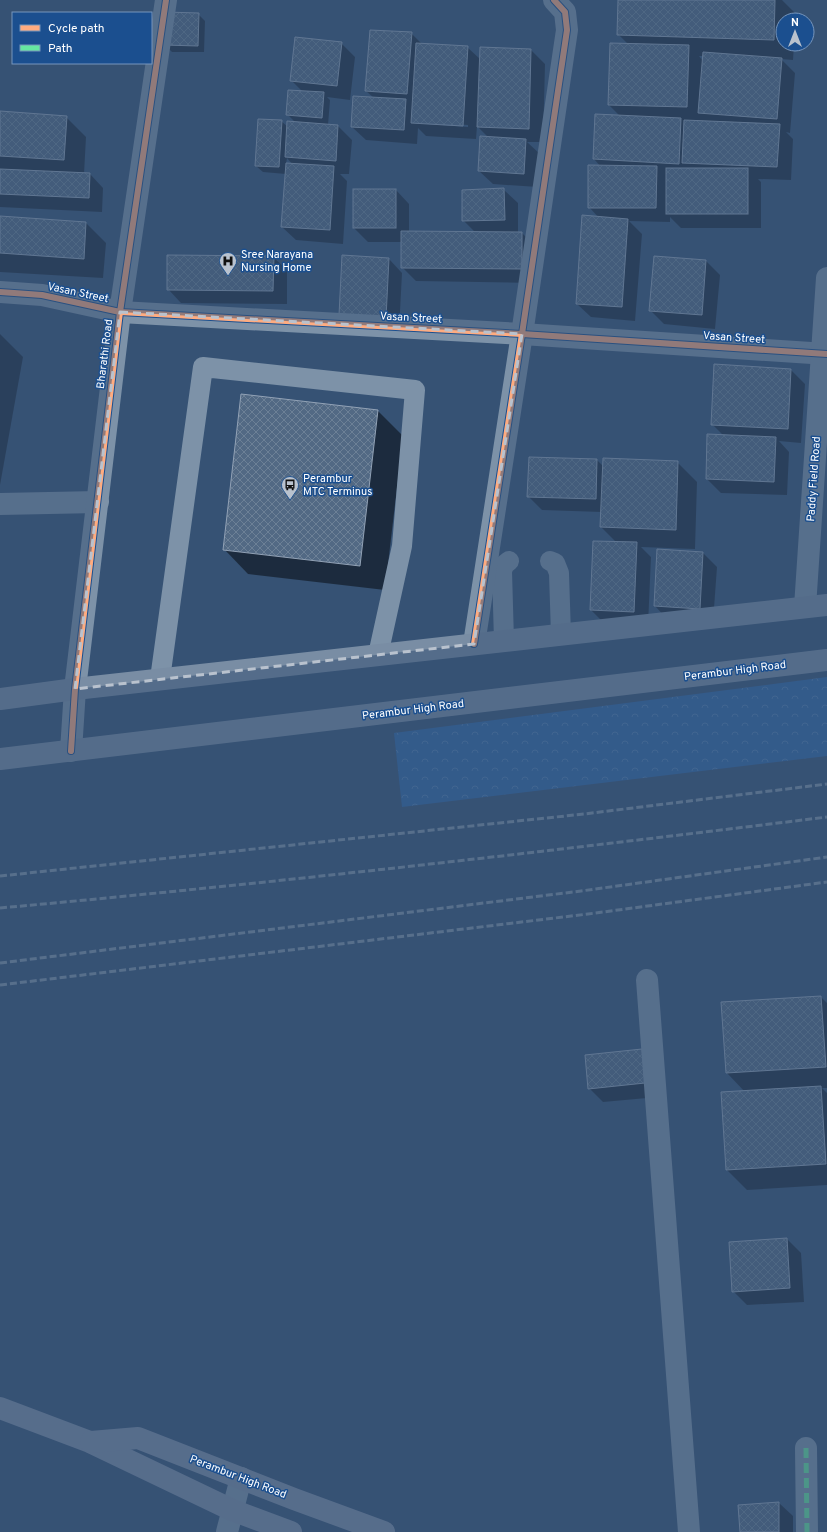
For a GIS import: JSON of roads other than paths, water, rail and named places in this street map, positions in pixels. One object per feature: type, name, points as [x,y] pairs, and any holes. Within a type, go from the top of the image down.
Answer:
[{"type":"main road","points":[[0,699],[160,679],[827,605]]},
{"type":"main road","name":"Perambur High Road","points":[[0,759],[827,660]]},
{"type":"main road","name":"Perambur High Road","points":[[0,1408],[90,1442],[232,1510],[291,1532]]},
{"type":"main road","name":"Perambur High Road","points":[[90,1442],[138,1438],[384,1532]]},
{"type":"street","name":"Bharathi Road","points":[[71,751],[76,689],[120,312],[166,0]]},
{"type":"street","points":[[474,644],[567,30],[565,12],[554,0]]},
{"type":"street","name":"Paddy Field Road","points":[[805,607],[825,354],[827,278]]},
{"type":"street","name":"Vasan Street","points":[[0,292],[42,295],[120,312],[522,334],[825,354]]},
{"type":"street","points":[[0,504],[98,502]]},
{"type":"street","points":[[647,980],[689,1532]]},
{"type":"street","points":[[806,1448],[807,1532]]},
{"type":"street","points":[[227,1532],[241,1478]]},
{"type":"lane","points":[[160,679],[203,367],[415,390],[402,546],[378,655]]},
{"type":"lane","points":[[504,641],[502,571],[504,565],[509,561]]},
{"type":"lane","points":[[550,561],[555,563],[559,573],[561,635]]},
{"type":"railway","points":[[0,876],[584,814],[827,784]]},
{"type":"railway","points":[[0,908],[414,866],[827,817]]},
{"type":"railway","points":[[0,963],[581,891],[827,857]]},
{"type":"railway","points":[[0,985],[588,914],[827,882]]},
{"type":"place","name":"Sree Narayana Nursing Home","points":[[228,276]]},
{"type":"place","name":"Perambur MTC Terminus","points":[[290,500]]}]
